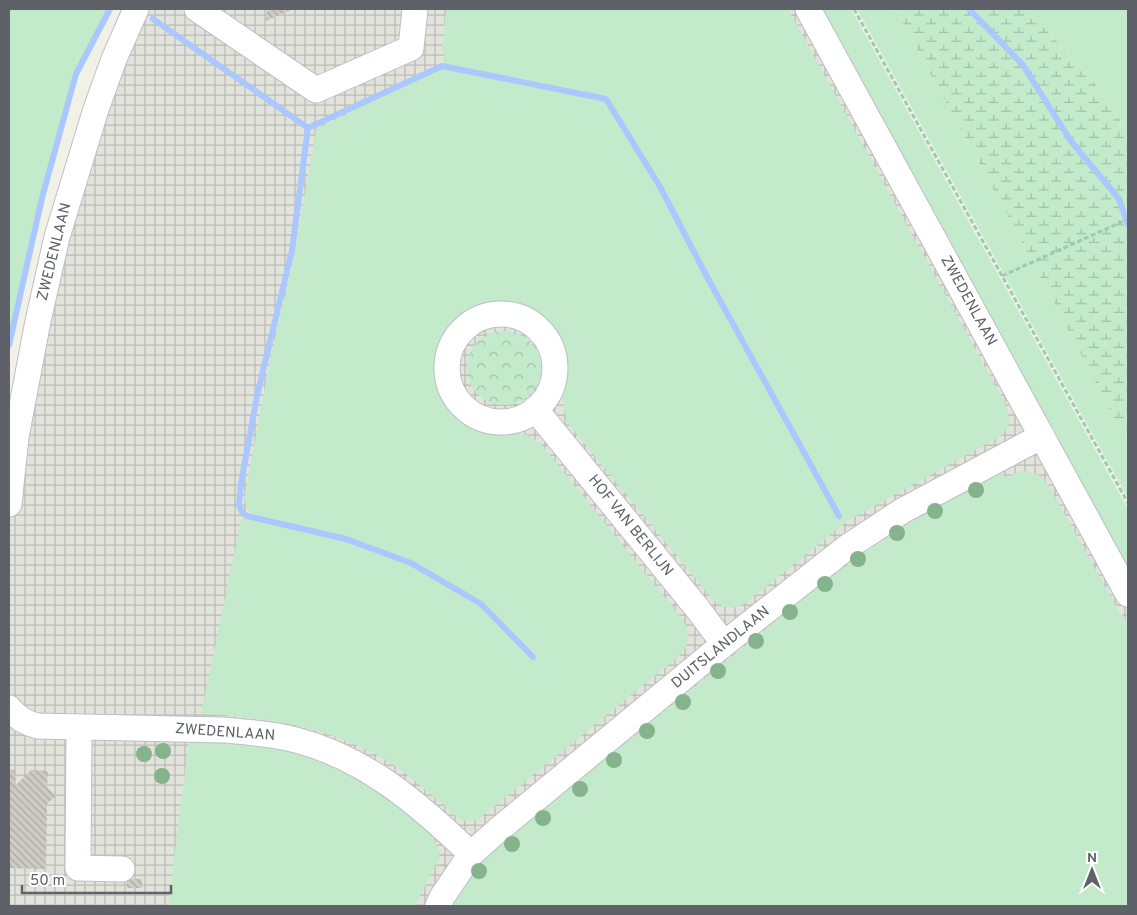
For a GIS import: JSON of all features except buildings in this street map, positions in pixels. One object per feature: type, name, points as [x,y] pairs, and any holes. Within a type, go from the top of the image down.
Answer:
[{"type":"street","name":"ZWEDENLAAN","points":[[9,504],[16,437],[38,321],[57,236],[96,109],[114,59],[136,9]]},
{"type":"street","points":[[198,9],[316,90],[411,48],[415,9]]},
{"type":"street","name":"ZWEDENLAAN","points":[[808,9],[1128,594]]},
{"type":"street","points":[[505,314],[521,317],[536,326],[547,339],[554,355],[555,372],[552,388],[542,404],[535,409],[527,416],[509,422],[490,421],[472,414],[458,402],[449,385],[447,366],[450,348],[459,333],[472,322],[488,316],[505,314]]},
{"type":"street","name":"HOF VAN BERLIJN","points":[[535,409],[697,608],[724,644]]},
{"type":"street","name":"DUITSLANDLAAN","points":[[438,906],[471,854],[724,644],[871,531],[902,511],[1042,436]]},
{"type":"street","name":"ZWEDENLAAN","points":[[9,708],[25,722],[38,726],[215,730],[249,732],[296,740],[351,761],[398,790],[420,806],[471,854]]},
{"type":"street","points":[[79,728],[78,868],[122,869]]},
{"type":"path","points":[[854,9],[1128,503]]},
{"type":"path","points":[[1002,276],[1128,219]]},
{"type":"shaded area","points":[[136,9],[807,9],[1128,594],[1128,906],[9,906],[9,504],[38,321]]},
{"type":"green space","points":[[9,9],[110,9],[76,75],[42,198],[9,345]]},
{"type":"green space","points":[[446,9],[788,9],[1005,403],[1009,419],[1008,427],[997,438],[849,520],[746,603],[734,608],[726,607],[714,601],[568,424],[563,399],[567,374],[566,352],[551,324],[540,314],[527,307],[513,303],[498,302],[484,304],[470,309],[458,317],[441,339],[435,366],[440,392],[454,416],[459,421],[476,430],[490,433],[525,435],[541,444],[684,621],[688,632],[687,645],[678,657],[479,819],[470,821],[460,819],[395,766],[349,742],[301,727],[277,722],[201,714],[241,521],[251,512],[246,507],[244,499],[271,355],[292,267],[316,129],[440,69],[445,60],[442,45]]},
{"type":"green space","points":[[818,9],[851,9],[1128,509],[1128,574],[1055,432]]},
{"type":"green space","points":[[857,9],[895,9],[1016,231],[1128,444],[1128,498]]},
{"type":"green space","points":[[895,9],[1028,9],[1095,84],[1128,132],[1128,444],[1016,231]]},
{"type":"green space","points":[[1028,9],[1128,9],[1128,132],[1095,84]]},
{"type":"green space","points":[[504,331],[518,334],[530,342],[538,354],[541,368],[538,382],[530,394],[518,402],[504,405],[490,402],[478,394],[470,382],[467,368],[470,354],[478,342],[490,334]]},
{"type":"green space","points":[[1027,471],[1041,476],[1049,486],[1118,610],[1128,622],[1128,906],[452,906],[469,877],[486,856],[814,590],[863,553],[916,519],[1002,472],[1006,478],[1018,472]]},
{"type":"green space","points":[[189,739],[260,744],[302,753],[363,780],[432,829],[427,832],[438,847],[439,858],[415,906],[168,906]]},
{"type":"waterway","points":[[9,345],[42,198],[76,74],[110,9]]},
{"type":"waterway","points":[[969,9],[1023,65],[1070,140],[1119,199],[1128,225]]},
{"type":"waterway","points":[[153,19],[308,128],[442,66],[606,99],[659,185],[706,275],[839,516]]},
{"type":"waterway","points":[[308,128],[292,250],[257,396],[241,483],[239,505],[242,512],[247,516],[346,539],[411,563],[481,604],[533,657]]}]
